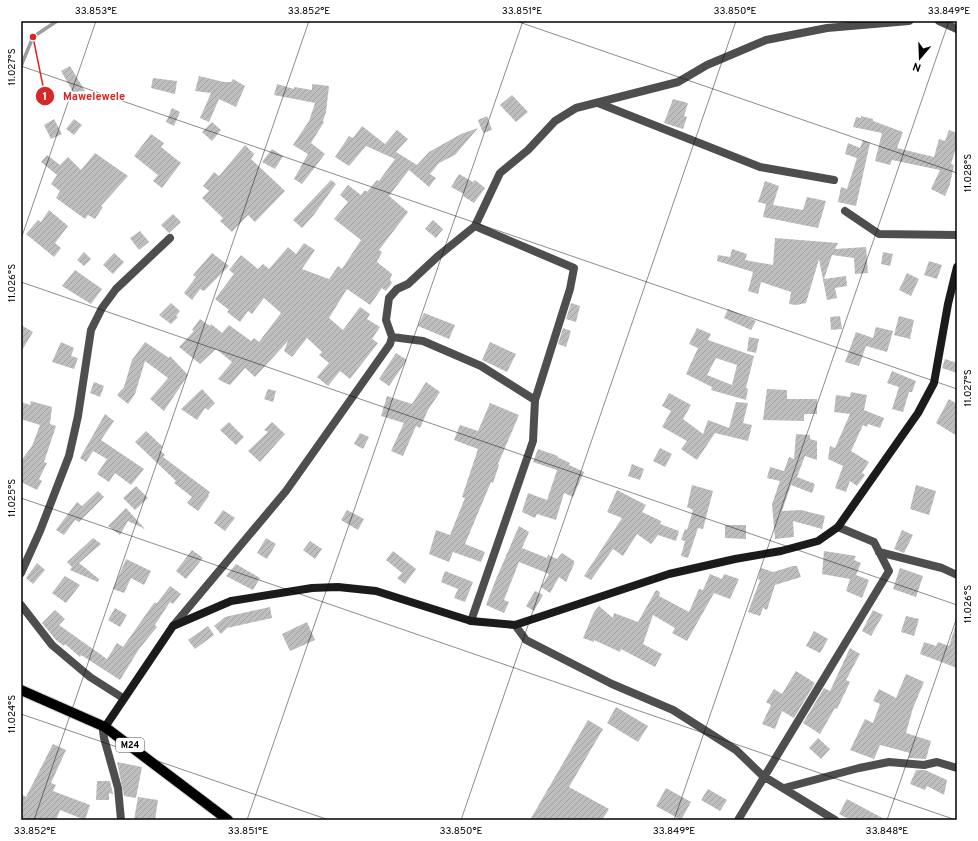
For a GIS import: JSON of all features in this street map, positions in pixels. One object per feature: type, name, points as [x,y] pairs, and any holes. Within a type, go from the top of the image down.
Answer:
[{"type":"main road","name":"M24","points":[[21,690],[105,727],[228,820]]},
{"type":"street","points":[[121,820],[118,788],[102,731],[172,626],[286,491],[390,344],[392,336],[386,320],[389,298],[397,289],[408,284],[438,256],[475,226],[500,173],[528,150],[555,121],[576,108],[678,82],[707,65],[766,40],[827,28],[909,21]]},
{"type":"street","points":[[939,21],[957,29]]},
{"type":"street","points":[[598,103],[760,167],[834,180]]},
{"type":"street","points":[[845,211],[878,234],[957,235]]},
{"type":"street","points":[[471,622],[533,441],[535,400],[570,289],[574,268],[475,226]]},
{"type":"street","points":[[21,573],[40,531],[69,456],[78,416],[91,330],[102,308],[116,289],[170,238]]},
{"type":"street","points":[[172,626],[231,600],[312,588],[338,587],[376,592],[471,622],[515,624],[669,574],[781,551],[818,541],[838,527],[918,413],[934,383],[938,368],[948,304],[957,267]]},
{"type":"street","points":[[392,336],[423,341],[481,366],[535,400]]},
{"type":"street","points":[[738,820],[763,776],[889,571],[874,542],[838,527]]},
{"type":"street","points":[[879,552],[942,568],[957,575]]},
{"type":"street","points":[[21,605],[52,645],[90,677],[123,698]]},
{"type":"street","points":[[515,624],[526,640],[612,684],[674,710],[736,750],[763,776],[835,820]]},
{"type":"street","points":[[784,788],[889,762],[924,765],[937,762],[957,768]]},
{"type":"building","points":[[70,66],[85,91],[73,92],[61,71]]},
{"type":"building","points":[[199,76],[224,82],[231,82],[233,79],[245,86],[236,107],[219,99],[209,122],[200,118],[211,93],[195,91]]},
{"type":"building","points":[[153,78],[177,81],[175,94],[151,88]]},
{"type":"building","points":[[277,84],[294,89],[294,87],[312,90],[312,84],[329,86],[324,122],[311,143],[325,154],[302,184],[294,179],[308,154],[293,145],[309,121],[315,103],[274,95]]},
{"type":"building","points":[[512,95],[528,112],[516,122],[500,105]]},
{"type":"building","points":[[673,99],[688,103],[684,116],[687,117],[683,129],[664,123]]},
{"type":"building","points":[[172,108],[180,112],[174,126],[166,122]]},
{"type":"building","points":[[487,116],[492,130],[483,133],[478,120]]},
{"type":"building","points":[[861,116],[873,119],[873,121],[903,132],[897,148],[934,157],[939,139],[945,141],[949,130],[957,133],[957,145],[951,164],[954,165],[950,184],[945,196],[931,189],[940,170],[892,160],[890,165],[875,161],[882,133],[853,127],[856,117],[861,118]]},
{"type":"building","points":[[54,119],[62,134],[51,139],[44,125]]},
{"type":"building","points":[[74,119],[82,125],[74,135],[66,129]]},
{"type":"building","points":[[212,122],[221,130],[212,141],[202,132]]},
{"type":"building","points":[[362,126],[385,144],[397,130],[408,139],[396,152],[417,165],[429,152],[461,134],[478,128],[455,155],[439,163],[430,174],[436,178],[429,187],[409,170],[389,196],[408,212],[379,250],[382,252],[377,262],[392,274],[390,280],[392,283],[386,291],[382,288],[370,305],[347,289],[329,318],[343,330],[360,307],[370,314],[367,319],[380,327],[372,339],[378,343],[350,379],[340,371],[328,386],[317,377],[329,363],[319,355],[322,352],[307,338],[292,357],[284,351],[288,341],[255,377],[245,368],[230,385],[223,382],[218,379],[232,362],[216,349],[200,364],[179,347],[194,331],[192,330],[200,319],[210,326],[211,324],[222,333],[229,325],[251,341],[254,338],[259,342],[281,313],[264,298],[252,314],[248,311],[240,322],[227,312],[229,310],[215,299],[234,274],[229,270],[241,255],[258,269],[263,264],[269,269],[288,247],[296,254],[304,243],[315,250],[302,269],[329,279],[338,266],[342,269],[361,240],[334,219],[348,202],[340,195],[348,185],[361,195],[365,190],[367,192],[377,180],[379,181],[395,159],[366,146],[349,166],[335,157],[349,136],[353,138]]},
{"type":"building","points":[[151,134],[164,143],[161,147],[181,163],[162,188],[153,181],[158,175],[134,156]]},
{"type":"building","points":[[863,140],[870,143],[856,206],[838,202],[841,187],[847,189],[857,158],[845,154],[848,143],[860,148]]},
{"type":"building","points":[[245,145],[254,154],[251,159],[285,191],[255,222],[248,215],[232,232],[220,221],[223,218],[202,198],[209,191],[203,186],[214,172],[219,176]]},
{"type":"building","points":[[272,149],[283,156],[275,169],[262,162]]},
{"type":"building","points":[[95,153],[128,176],[101,206],[103,207],[95,219],[88,215],[85,219],[56,198],[60,191],[51,184],[57,175],[41,162],[47,155],[60,165],[68,157],[81,170]]},
{"type":"building","points":[[459,174],[473,182],[475,180],[485,188],[474,203],[463,196],[464,194],[451,187]]},
{"type":"building","points":[[331,180],[336,184],[313,216],[302,228],[293,220]]},
{"type":"building","points":[[765,181],[779,186],[773,205],[803,210],[807,197],[826,201],[818,228],[763,217],[766,204],[758,202]]},
{"type":"building","points":[[49,210],[68,226],[55,243],[61,248],[54,257],[26,234],[38,220],[41,222]]},
{"type":"building","points":[[173,214],[181,222],[169,233],[161,225]]},
{"type":"building","points":[[433,220],[443,229],[436,238],[425,229]]},
{"type":"building","points":[[140,231],[149,242],[139,250],[130,238]]},
{"type":"building","points":[[775,238],[838,243],[835,249],[866,247],[868,273],[855,274],[854,258],[832,255],[824,279],[846,276],[847,286],[835,288],[837,298],[827,300],[819,259],[806,303],[796,305],[789,304],[791,292],[761,282],[758,294],[748,291],[753,272],[717,261],[718,255],[730,257],[732,249],[747,254],[745,260],[773,265]]},
{"type":"building","points":[[84,252],[91,259],[84,266],[77,260]]},
{"type":"building","points":[[883,252],[893,254],[890,266],[881,264]]},
{"type":"building","points":[[114,253],[124,262],[113,274],[103,265]]},
{"type":"building","points":[[212,253],[229,266],[204,291],[200,289],[192,300],[184,293],[196,277],[193,275]]},
{"type":"building","points":[[929,261],[942,265],[937,279],[924,275]]},
{"type":"building","points":[[75,270],[102,289],[91,304],[62,286]]},
{"type":"building","points":[[907,273],[919,279],[911,296],[899,290]]},
{"type":"building","points":[[171,303],[180,311],[176,316],[178,317],[171,324],[159,315]]},
{"type":"building","points":[[571,303],[580,306],[576,322],[566,319]]},
{"type":"building","points":[[728,309],[756,321],[751,330],[724,318]]},
{"type":"building","points":[[424,313],[455,325],[449,339],[418,326]]},
{"type":"building","points":[[840,316],[842,329],[831,330],[830,317]]},
{"type":"building","points":[[899,316],[914,320],[910,339],[894,335]]},
{"type":"building","points":[[21,325],[33,332],[21,352]]},
{"type":"building","points":[[876,327],[893,331],[887,352],[866,346],[859,366],[845,362],[856,332],[873,338]]},
{"type":"building","points":[[563,328],[571,331],[566,347],[558,344]]},
{"type":"building","points":[[697,328],[711,334],[708,340],[754,356],[746,388],[748,389],[746,400],[711,390],[712,387],[686,374],[698,348],[689,344]],"holes":[[[716,358],[737,365],[732,385],[707,375]]]},
{"type":"building","points":[[749,337],[759,339],[756,353],[747,351]]},
{"type":"building","points":[[61,342],[74,348],[71,356],[78,358],[74,369],[52,362]]},
{"type":"building","points":[[145,342],[169,358],[170,356],[188,375],[164,411],[150,399],[168,378],[145,361],[135,394],[128,404],[117,395],[124,387],[132,360]]},
{"type":"building","points":[[490,342],[516,354],[507,372],[482,360]]},
{"type":"building","points":[[396,353],[407,360],[389,386],[379,379]]},
{"type":"building","points":[[945,359],[957,363],[957,373],[942,368]]},
{"type":"building","points":[[892,371],[916,381],[912,392],[909,392],[903,412],[892,409],[899,387],[887,383]]},
{"type":"building","points":[[94,382],[104,386],[100,397],[90,393]]},
{"type":"building","points":[[426,382],[440,392],[428,410],[420,428],[416,426],[403,456],[391,451],[404,423],[381,416],[387,396],[412,404]]},
{"type":"building","points":[[202,389],[215,403],[208,410],[205,408],[197,420],[181,409]]},
{"type":"building","points":[[268,389],[276,391],[273,402],[264,399]]},
{"type":"building","points":[[767,389],[787,390],[787,399],[817,399],[817,414],[804,414],[804,421],[763,420]]},
{"type":"building","points":[[851,392],[867,395],[864,410],[884,418],[880,428],[868,424],[867,427],[863,425],[851,451],[869,462],[862,473],[865,475],[857,486],[850,481],[846,492],[835,488],[843,466],[828,459],[830,446],[835,448],[850,414],[834,412],[836,395],[850,397]]},
{"type":"building","points":[[669,393],[691,405],[683,419],[703,434],[708,420],[729,428],[736,402],[748,403],[743,423],[752,425],[748,441],[715,433],[697,460],[681,449],[687,441],[662,427],[671,411],[662,406]]},
{"type":"building","points":[[949,399],[957,404],[957,436],[936,423]]},
{"type":"building","points":[[31,401],[52,407],[50,424],[56,426],[44,462],[47,463],[39,479],[42,481],[37,490],[21,482],[21,461],[32,446],[40,425],[21,419],[21,402],[30,405]]},
{"type":"building","points":[[490,403],[519,415],[498,464],[499,465],[493,483],[491,482],[465,544],[485,552],[481,562],[453,552],[449,562],[429,554],[436,530],[450,535],[465,498],[462,497],[478,449],[454,440],[460,425],[478,431]]},
{"type":"building","points":[[105,414],[114,421],[101,440],[144,469],[131,485],[115,473],[109,482],[97,474],[107,459],[93,451],[86,462],[80,458]]},
{"type":"building","points":[[229,422],[244,437],[236,445],[220,430]]},
{"type":"building","points":[[272,422],[285,434],[260,462],[248,451],[268,432],[264,430]]},
{"type":"building","points":[[146,431],[163,447],[160,450],[165,455],[163,457],[210,492],[208,495],[209,496],[198,511],[187,503],[192,497],[174,483],[176,481],[135,442]]},
{"type":"building","points":[[360,433],[369,437],[363,449],[354,444]]},
{"type":"building","points":[[796,434],[810,435],[810,439],[817,441],[817,460],[805,456],[797,477],[815,484],[812,493],[791,485],[782,511],[801,510],[825,516],[822,529],[793,521],[794,537],[775,539],[772,504],[780,481],[767,478],[770,467],[784,471],[789,457],[794,459]]},
{"type":"building","points":[[660,448],[672,454],[665,467],[653,461]]},
{"type":"building","points":[[538,449],[558,456],[557,457],[570,463],[569,465],[584,472],[573,497],[564,493],[556,520],[537,514],[535,518],[522,512],[528,493],[547,500],[557,470],[533,462]]},
{"type":"building","points":[[632,464],[644,469],[640,480],[628,476]]},
{"type":"building","points":[[692,485],[713,491],[703,529],[698,528],[688,558],[681,556],[685,541],[681,540],[685,529],[687,530],[693,510],[687,507]]},
{"type":"building","points":[[916,485],[936,491],[929,515],[910,509]]},
{"type":"building","points":[[136,486],[148,498],[135,510],[123,498]]},
{"type":"building","points":[[617,490],[646,505],[642,512],[661,521],[660,524],[679,531],[676,541],[658,535],[651,544],[637,534],[623,556],[613,549],[591,580],[584,576],[622,518],[607,512]]},
{"type":"building","points":[[98,491],[104,497],[79,522],[75,520],[64,535],[56,530],[77,502],[82,506]]},
{"type":"building","points":[[126,508],[145,529],[128,521],[120,535],[108,526]]},
{"type":"building","points":[[223,510],[235,518],[225,531],[214,523]]},
{"type":"building","points":[[347,510],[364,519],[358,530],[341,520]]},
{"type":"building","points":[[725,525],[746,525],[746,539],[725,538]]},
{"type":"building","points":[[519,526],[529,532],[522,548],[547,558],[548,555],[557,559],[562,553],[574,561],[574,564],[566,582],[559,577],[550,593],[541,587],[549,574],[519,562],[504,600],[509,602],[504,613],[486,605]]},
{"type":"building","points":[[902,530],[913,535],[904,553],[894,549]]},
{"type":"building","points":[[93,538],[101,544],[79,563],[99,579],[98,582],[70,570],[72,567],[67,562]]},
{"type":"building","points":[[266,538],[276,544],[267,559],[257,553]]},
{"type":"building","points":[[310,541],[322,549],[315,559],[303,550]]},
{"type":"building","points":[[192,550],[203,558],[186,579],[176,571]]},
{"type":"building","points":[[393,551],[416,569],[405,584],[397,578],[402,573],[386,560]]},
{"type":"building","points":[[824,551],[856,556],[854,560],[861,563],[856,575],[869,580],[862,598],[846,591],[850,579],[822,574]]},
{"type":"building","points":[[126,559],[151,571],[144,585],[131,578],[124,593],[113,589]]},
{"type":"building","points":[[37,563],[45,570],[33,584],[26,578]]},
{"type":"building","points":[[236,564],[260,578],[253,590],[226,576]]},
{"type":"building","points":[[797,566],[801,577],[775,585],[767,610],[763,608],[760,616],[748,612],[760,580],[758,579],[761,568],[773,572]]},
{"type":"building","points":[[900,568],[923,576],[916,597],[893,589]]},
{"type":"building","points":[[445,571],[473,582],[465,602],[454,598],[458,589],[441,582]]},
{"type":"building","points":[[710,574],[722,579],[724,574],[739,579],[730,599],[714,593],[687,641],[672,633],[675,628],[653,615],[643,644],[662,654],[655,667],[621,649],[620,652],[594,640],[594,642],[583,638],[594,612],[599,606],[613,618],[614,613],[638,622],[656,590],[660,592],[659,596],[689,612],[699,589],[703,590]]},
{"type":"building","points":[[65,576],[80,585],[66,603],[52,593]]},
{"type":"building","points":[[170,586],[181,594],[173,604],[170,602],[155,625],[157,627],[139,649],[120,680],[81,655],[80,657],[65,644],[64,646],[56,640],[42,623],[55,610],[65,619],[59,625],[107,659],[117,643],[123,647],[154,603],[157,603]]},
{"type":"building","points":[[535,591],[543,595],[534,611],[526,606]]},
{"type":"building","points":[[270,607],[272,618],[227,628],[221,634],[214,626],[225,617]]},
{"type":"building","points":[[115,608],[127,615],[120,627],[108,620]]},
{"type":"building","points":[[873,610],[883,615],[871,636],[862,631]]},
{"type":"building","points":[[906,616],[919,619],[914,636],[901,632]]},
{"type":"building","points":[[307,622],[315,640],[290,651],[282,634]]},
{"type":"building","points":[[208,626],[214,635],[195,649],[188,640]]},
{"type":"building","points":[[955,627],[957,628],[957,668],[920,654],[924,642],[936,646],[938,642],[949,646]]},
{"type":"building","points":[[814,631],[828,639],[820,653],[806,646]]},
{"type":"building","points":[[850,648],[860,654],[846,680],[850,682],[837,709],[835,708],[820,734],[803,723],[824,688],[830,691]]},
{"type":"building","points":[[796,671],[815,683],[794,718],[782,711],[775,729],[762,724],[771,705],[766,702],[774,689],[782,694]]},
{"type":"building","points":[[906,674],[924,682],[913,708],[906,733],[931,741],[926,759],[908,758],[910,753],[880,745],[874,759],[850,750],[865,719],[873,723],[880,704],[873,701],[879,689],[896,698]]},
{"type":"building","points":[[616,707],[648,726],[638,742],[607,723]]},
{"type":"building","points":[[588,720],[603,729],[569,787],[609,809],[602,820],[530,820]]},
{"type":"building","points":[[818,738],[830,749],[821,759],[809,748]]},
{"type":"building","points":[[53,744],[66,750],[51,783],[56,785],[53,791],[90,805],[85,820],[60,810],[56,820],[21,820],[21,794],[26,797]]},
{"type":"building","points":[[117,762],[142,767],[136,798],[124,796]]},
{"type":"building","points":[[916,770],[925,770],[947,780],[944,795],[927,786],[925,790],[910,784]]},
{"type":"building","points":[[97,781],[110,781],[113,794],[109,793],[109,800],[96,800]]},
{"type":"building","points":[[666,788],[691,802],[681,820],[656,806]]},
{"type":"building","points":[[708,789],[727,800],[720,811],[701,800]]},
{"type":"building","points":[[138,797],[158,800],[155,820],[134,820]]},
{"type":"building","points":[[847,799],[886,820],[851,820],[839,814]]},
{"type":"waterway","points":[[21,66],[33,37],[57,21]]},
{"type":"place","name":"Mawelewele","points":[[33,37]]}]
